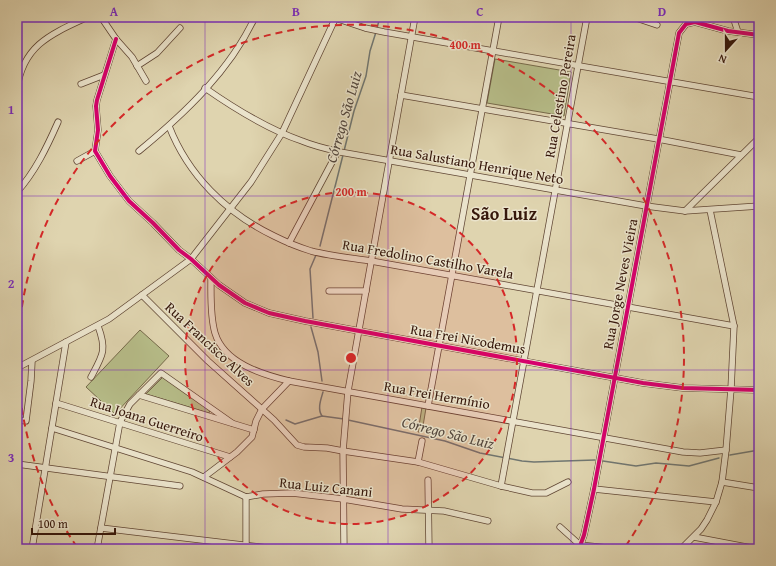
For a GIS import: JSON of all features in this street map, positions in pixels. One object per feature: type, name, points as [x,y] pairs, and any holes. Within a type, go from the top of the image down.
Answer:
[{"type":"street","points":[[17,89],[20,72],[32,51],[50,36],[88,17]]},
{"type":"street","points":[[101,17],[137,66],[146,81]]},
{"type":"street","points":[[139,151],[169,126],[232,57],[255,17]]},
{"type":"street","points":[[17,368],[98,326],[191,258],[251,182],[282,133],[335,17],[384,32],[759,97]]},
{"type":"street","points":[[344,549],[343,451],[348,391],[415,17]]},
{"type":"street","points":[[428,406],[499,17]]},
{"type":"street","name":"Rua Celestino Pereira","points":[[501,486],[587,17]]},
{"type":"street","points":[[633,17],[657,25]]},
{"type":"street","points":[[734,17],[738,32],[759,35]]},
{"type":"street","name":"Rua Jorge Neves Vieira","points":[[579,547],[587,522],[594,489],[678,37],[686,24],[695,22],[738,32]]},
{"type":"street","points":[[137,66],[157,53],[180,28]]},
{"type":"street","points":[[77,161],[95,151],[98,130],[96,103],[116,39]]},
{"type":"street","points":[[81,84],[104,75]]},
{"type":"street","name":"Rua Salustiano Henrique Neto","points":[[205,88],[247,115],[282,133],[301,141],[348,154],[646,206],[685,211],[759,206]]},
{"type":"street","points":[[401,95],[658,139],[741,155]]},
{"type":"street","points":[[17,192],[29,178],[42,156],[58,122]]},
{"type":"street","name":"Rua Fredolino Castilho Varela","points":[[169,126],[179,150],[193,170],[212,192],[230,209],[250,223],[289,243],[312,251],[734,326]]},
{"type":"street","points":[[685,211],[759,138]]},
{"type":"street","name":"Rua Frei Nicodemus","points":[[95,151],[110,176],[129,201],[153,222],[179,250],[191,258],[219,285],[245,303],[269,313],[359,331],[664,386],[759,390]]},
{"type":"street","points":[[289,243],[339,152]]},
{"type":"street","points":[[681,549],[694,537],[707,520],[716,502],[722,482],[726,450],[734,326],[710,210]]},
{"type":"street","name":"Rua Frei Hermínio","points":[[211,278],[213,324],[215,333],[222,346],[239,362],[266,374],[289,381],[691,453],[709,453],[726,450]]},
{"type":"street","points":[[329,291],[366,290]]},
{"type":"street","name":"Rua Francisco Alves","points":[[142,295],[201,354],[278,423],[297,445],[304,447],[327,448],[418,462],[501,486],[532,493],[540,494],[552,491],[568,482]]},
{"type":"street","points":[[91,377],[101,360],[104,349],[98,326]]},
{"type":"street","points":[[32,549],[66,342]]},
{"type":"street","points":[[17,420],[26,421],[32,360]]},
{"type":"street","points":[[97,549],[120,422],[126,410],[161,373],[232,424]]},
{"type":"street","points":[[204,477],[252,438],[256,421],[262,409],[289,381]]},
{"type":"street","points":[[139,395],[254,430]]},
{"type":"street","name":"Rua Joana Guerreiro","points":[[56,402],[159,436],[230,457]]},
{"type":"street","points":[[52,428],[204,477],[246,497],[246,547]]},
{"type":"street","points":[[418,462],[422,441]]},
{"type":"street","points":[[17,464],[110,475],[180,486]]},
{"type":"street","points":[[428,480],[429,549]]},
{"type":"street","points":[[722,482],[759,488]]},
{"type":"street","points":[[594,489],[716,502]]},
{"type":"street","name":"Rua Luiz Canani","points":[[246,497],[278,493],[343,498],[402,509],[429,509],[449,512],[488,521]]},
{"type":"street","points":[[560,527],[579,547],[618,549]]},
{"type":"street","points":[[101,528],[246,547],[277,549]]},
{"type":"street","points":[[694,537],[757,549]]},
{"type":"green space","points":[[495,59],[571,72],[564,116],[487,103]]},
{"type":"green space","points":[[140,330],[169,356],[115,414],[86,387]]},
{"type":"green space","points":[[163,377],[210,410],[209,413],[146,394]]},
{"type":"green space","points":[[422,407],[426,408],[422,432],[418,432]]},
{"type":"waterway","name":"Córrego São Luiz","points":[[377,28],[380,17]]},
{"type":"waterway","name":"Córrego São Luiz","points":[[344,151],[354,111],[366,76],[370,51],[376,32]]},
{"type":"waterway","name":"Córrego São Luiz","points":[[320,246],[343,155]]},
{"type":"waterway","name":"Córrego São Luiz","points":[[313,318],[310,269],[316,255]]},
{"type":"waterway","name":"Córrego São Luiz","points":[[311,327],[318,352],[322,381]]},
{"type":"waterway","name":"Córrego São Luiz","points":[[322,416],[320,401],[323,392]]},
{"type":"waterway","points":[[286,420],[295,424],[322,416],[344,419]]},
{"type":"waterway","name":"Córrego São Luiz","points":[[348,420],[445,441],[480,453],[522,461],[595,460]]},
{"type":"waterway","name":"Córrego São Luiz","points":[[730,455],[759,450]]},
{"type":"waterway","name":"Córrego São Luiz","points":[[603,461],[636,466],[656,463],[689,466],[719,458]]},
{"type":"cycle path","points":[[579,549],[584,535],[594,489],[679,33],[686,24],[695,22],[728,31],[759,35]]},
{"type":"cycle path","points":[[116,39],[97,100],[98,130],[95,151],[110,176],[129,201],[179,250],[219,285],[245,303],[269,313],[305,321],[643,383],[683,388],[759,390]]},
{"type":"district","name":"São Luiz","points":[[504,214]]}]
